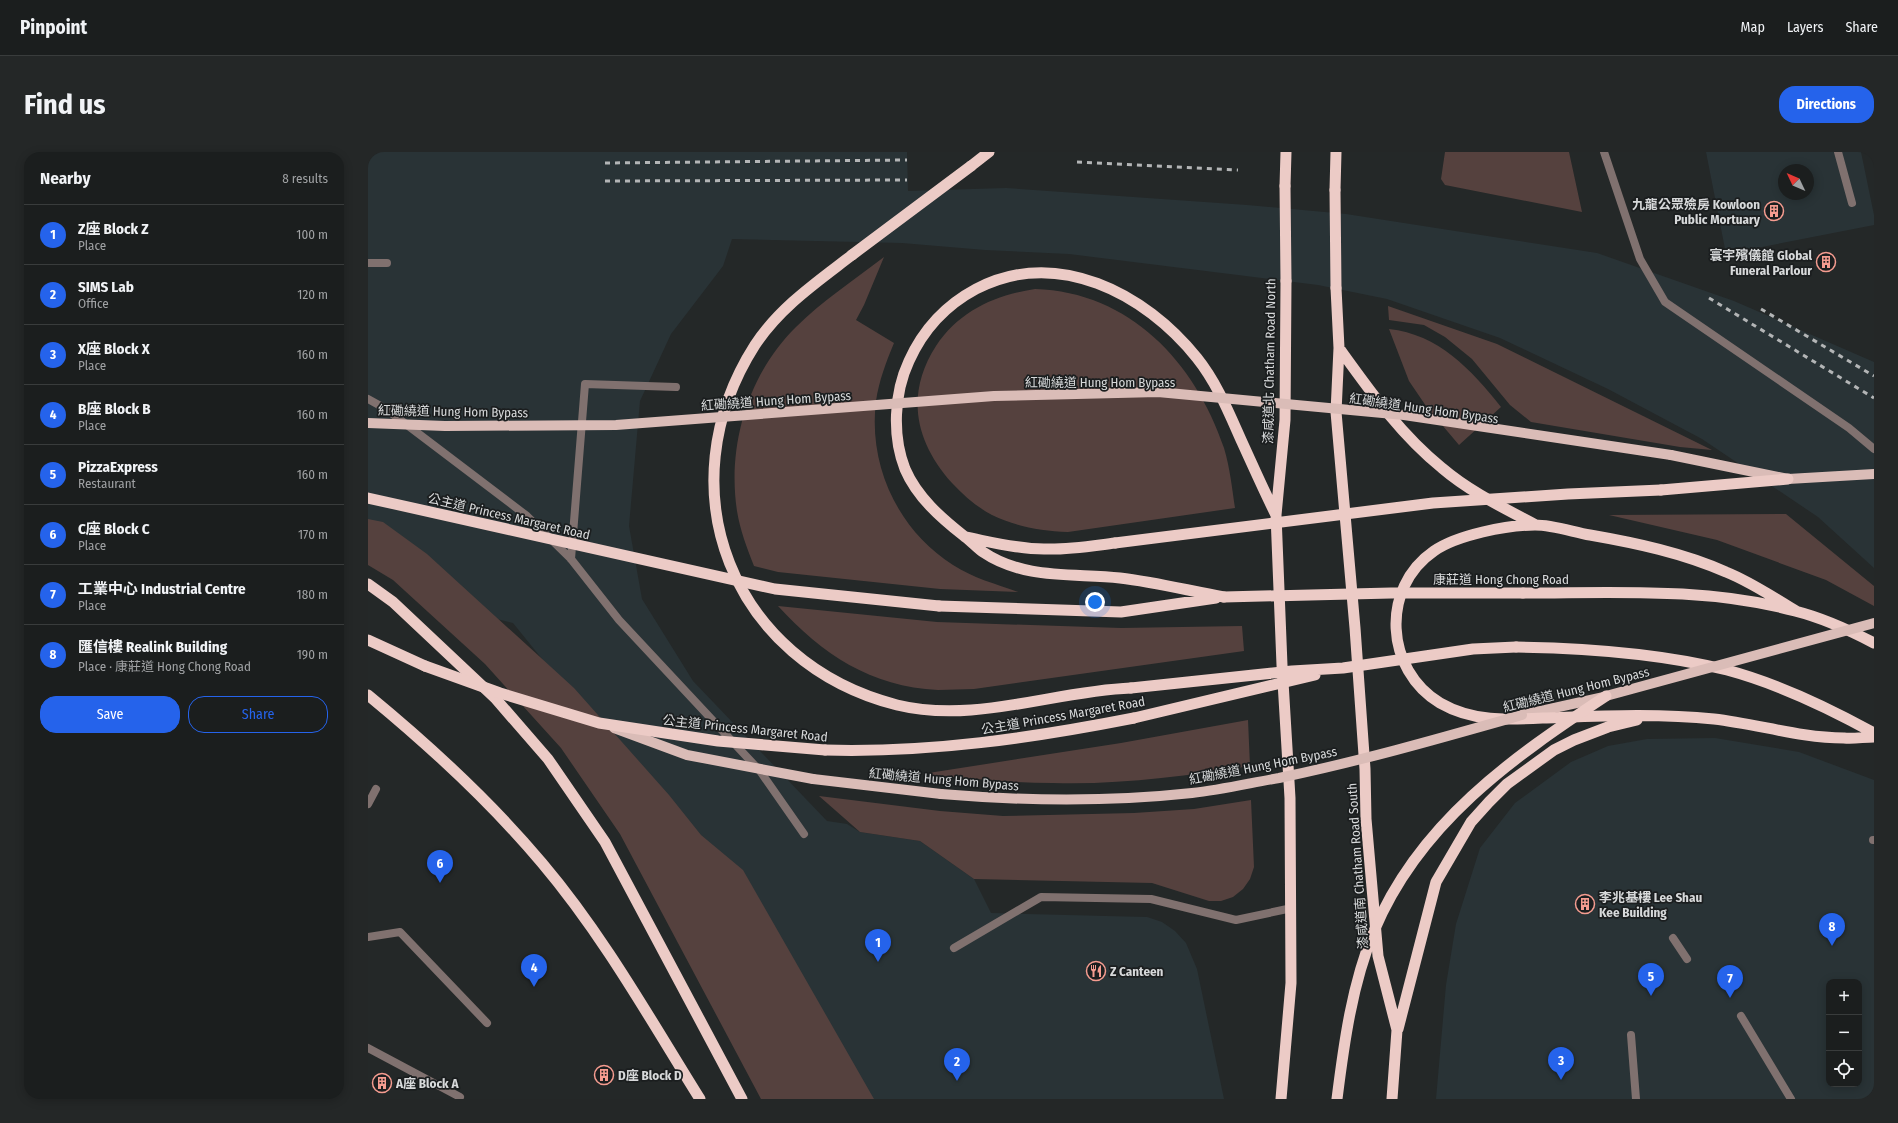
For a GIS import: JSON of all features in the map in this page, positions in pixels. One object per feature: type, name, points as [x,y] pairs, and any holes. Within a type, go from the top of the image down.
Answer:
[{"type":"highway","points":[[989,152],[802,293],[778,315],[756,344],[739,374],[724,411],[716,440],[714,481],[715,511],[721,543],[731,570],[746,598],[769,629],[808,662],[833,680],[862,694],[899,705],[936,710],[976,710],[1097,691],[1292,671],[1343,668],[1473,650],[1516,647],[1596,650],[1651,656],[1727,670],[1765,682],[1802,697],[1874,733]]},
{"type":"highway","name":"漆咸道北 Chatham Road North","points":[[1286,152],[1285,420],[1276,515],[1282,666],[1290,798],[1292,908]]},
{"type":"highway","points":[[1336,152],[1336,288],[1339,348],[1394,422],[1442,468],[1474,491],[1536,525]]},
{"type":"highway","points":[[1224,596],[1120,578],[1073,576],[1018,568],[1007,565],[983,552],[941,518],[922,497],[906,469],[899,443],[897,418],[899,394],[905,370],[914,348],[928,327],[945,310],[965,295],[998,280],[1034,272],[1066,275],[1105,286],[1146,309],[1197,358],[1223,398],[1276,515]]},
{"type":"highway","name":"漆咸道南 Chatham Road South","points":[[1339,348],[1336,412],[1355,628],[1365,769],[1366,819],[1378,956],[1397,1030],[1392,1099]]},
{"type":"highway","points":[[965,537],[1015,546],[1044,549],[1070,549],[1433,503],[1560,494],[1661,490],[1788,479]]},
{"type":"highway","name":"公主道 Princess Margaret Road","points":[[368,498],[775,589],[939,606],[1120,612]]},
{"type":"highway","points":[[1796,611],[1745,581],[1701,562],[1616,540],[1536,525],[1497,530],[1455,539],[1431,553],[1420,563],[1403,588],[1396,615],[1396,641],[1400,655],[1411,677],[1421,688],[1442,704],[1454,710],[1486,719],[1656,715],[1742,722],[1813,736],[1844,738],[1874,737]]},
{"type":"highway","points":[[368,584],[393,602],[495,698],[548,759],[605,842],[742,1099]]},
{"type":"highway","name":"康莊道 Hong Chong Road","points":[[1120,612],[1224,596],[1391,593],[1640,593],[1738,600],[1768,604],[1825,620],[1874,643]]},
{"type":"highway","name":"公主道 Princess Margaret Road","points":[[368,640],[425,666],[500,693],[599,723],[697,738],[770,747],[874,752],[925,749],[994,742],[1090,727],[1134,718],[1343,668]]},
{"type":"highway","points":[[368,695],[448,765],[542,863],[576,906],[611,958],[700,1099]]},
{"type":"highway","points":[[1337,1099],[1346,1034],[1364,960],[1374,931],[1384,911],[1412,865],[1438,831],[1484,785],[1537,742],[1606,696]]},
{"type":"highway","points":[[1397,1030],[1436,882],[1471,822],[1488,802],[1507,784],[1554,750],[1574,740],[1608,727],[1656,715]]},
{"type":"highway","points":[[1281,1099],[1292,983],[1292,908]]},
{"type":"main road","name":"紅磡繞道 Hung Hom Bypass","points":[[368,423],[445,426],[616,425],[994,396],[1158,392],[1404,416],[1671,455],[1788,479],[1874,474]]},
{"type":"main road","name":"紅磡繞道 Hung Hom Bypass","points":[[599,723],[688,755],[813,779],[1004,800],[1073,799],[1192,793],[1253,783],[1403,749],[1522,715],[1606,696],[1874,623]]},
{"type":"street","points":[[1604,152],[1640,259],[1665,302],[1850,428],[1874,449]]},
{"type":"street","points":[[1838,152],[1852,203]]},
{"type":"street","points":[[368,263],[386,263]]},
{"type":"street","points":[[571,559],[585,384],[676,387]]},
{"type":"street","points":[[368,399],[386,409],[527,516],[571,559],[619,620],[760,771],[804,834]]},
{"type":"street","points":[[368,804],[376,789]]},
{"type":"street","points":[[954,948],[1041,896],[1151,899],[1236,920],[1292,908]]},
{"type":"street","points":[[368,937],[400,932],[487,1023]]},
{"type":"street","points":[[1673,938],[1687,959]]},
{"type":"street","points":[[1740,1016],[1791,1099]]},
{"type":"street","points":[[1631,1035],[1636,1099]]},
{"type":"street","points":[[368,1048],[460,1097]]},
{"type":"shaded area","points":[[368,152],[907,152],[908,191],[1006,188],[1247,205],[1346,214],[1597,253],[1734,301],[1874,362],[1874,568],[1818,517],[1702,439],[1608,389],[1500,338],[1387,299],[1318,285],[1069,254],[985,250],[902,243],[732,239],[723,266],[671,334],[640,401],[629,526],[642,599],[693,681],[827,821],[847,824],[860,832],[920,841],[974,879],[991,913],[1147,917],[1162,922],[1175,931],[1186,943],[1197,969],[1224,1099],[791,1099],[572,696],[513,623],[464,611],[368,549]]},
{"type":"shaded area","points":[[1445,152],[1569,152],[1582,212],[1445,185],[1441,179]]},
{"type":"shaded area","name":"九龍公眾殮房 Kowloon Public Mortuary","points":[[1706,152],[1861,152],[1874,215],[1874,225],[1726,254]]},
{"type":"shaded area","points":[[884,257],[864,305],[856,320],[894,343],[879,386],[876,401],[875,425],[877,449],[882,472],[902,515],[917,534],[934,551],[968,574],[1018,592],[940,589],[778,572],[754,566],[746,546],[737,511],[735,461],[745,412],[754,389],[765,366],[779,346],[796,327],[827,299]]},
{"type":"shaded area","points":[[1035,289],[1069,293],[1101,303],[1129,318],[1154,337],[1177,361],[1196,387],[1224,448],[1235,508],[1068,532],[1039,529],[1001,519],[992,515],[971,501],[952,483],[939,467],[930,451],[918,417],[920,382],[926,364],[945,334],[967,314],[992,300]]},
{"type":"shaded area","points":[[1388,306],[1497,344],[1712,450],[1680,447],[1531,422],[1510,405],[1472,359],[1445,337],[1424,325],[1389,320]]},
{"type":"shaded area","points":[[1389,329],[1407,332],[1438,346],[1466,367],[1501,407],[1459,445],[1426,406],[1409,381]]},
{"type":"shaded area","points":[[1786,514],[1874,586],[1874,606],[1826,580],[1717,540],[1609,515]]},
{"type":"shaded area","points":[[368,519],[383,522],[427,554],[574,688],[669,795],[701,835],[743,870],[874,1099],[761,1099],[620,834],[561,748],[485,664],[393,580],[368,565]]},
{"type":"shaded area","points":[[778,606],[937,622],[1121,628],[1242,626],[1244,651],[974,689],[938,690],[891,682],[870,675],[849,665],[812,639]]},
{"type":"shaded area","points":[[1248,720],[1250,766],[1152,779],[1102,783],[1037,783],[922,774],[1121,743]]},
{"type":"shaded area","points":[[1715,738],[1799,752],[1874,780],[1874,1099],[1436,1099],[1446,985],[1456,924],[1480,848],[1515,803],[1571,762],[1608,746],[1647,739]]},
{"type":"shaded area","points":[[819,796],[940,811],[1003,816],[1134,813],[1194,809],[1251,800],[1254,867],[1250,879],[1243,889],[1233,897],[1221,901],[1209,901],[1152,883],[974,879],[920,841],[860,832]]},
{"type":"railway","points":[[605,163],[907,160]]},
{"type":"railway","points":[[1077,162],[1238,170]]},
{"type":"railway","points":[[605,181],[907,180]]},
{"type":"railway","points":[[1709,298],[1874,398]]},
{"type":"railway","points":[[1761,309],[1874,376]]},
{"type":"place","name":"九龍公眾殮房 Kowloon Public Mortuary","points":[[1774,211]]},
{"type":"place","name":"寰宇殯儀館 Global Funeral Parlour","points":[[1826,262]]},
{"type":"place","name":"C座 Block C","points":[[440,883]]},
{"type":"place","name":"李兆基樓 Lee Shau Kee Building","points":[[1585,904]]},
{"type":"place","name":"匯信樓 Realink Building","points":[[1832,946]]},
{"type":"place","name":"Z座 Block Z","points":[[878,962]]},
{"type":"place","name":"Z Canteen","points":[[1096,971]]},
{"type":"place","name":"B座 Block B","points":[[534,987]]},
{"type":"place","name":"PizzaExpress","points":[[1651,996]]},
{"type":"place","name":"工業中心 Industrial Centre","points":[[1730,998]]},
{"type":"place","name":"D座 Block D","points":[[604,1075]]},
{"type":"place","name":"X座 Block X","points":[[1561,1080]]},
{"type":"place","name":"SIMS Lab","points":[[957,1081]]},
{"type":"place","name":"A座 Block A","points":[[382,1083]]}]
